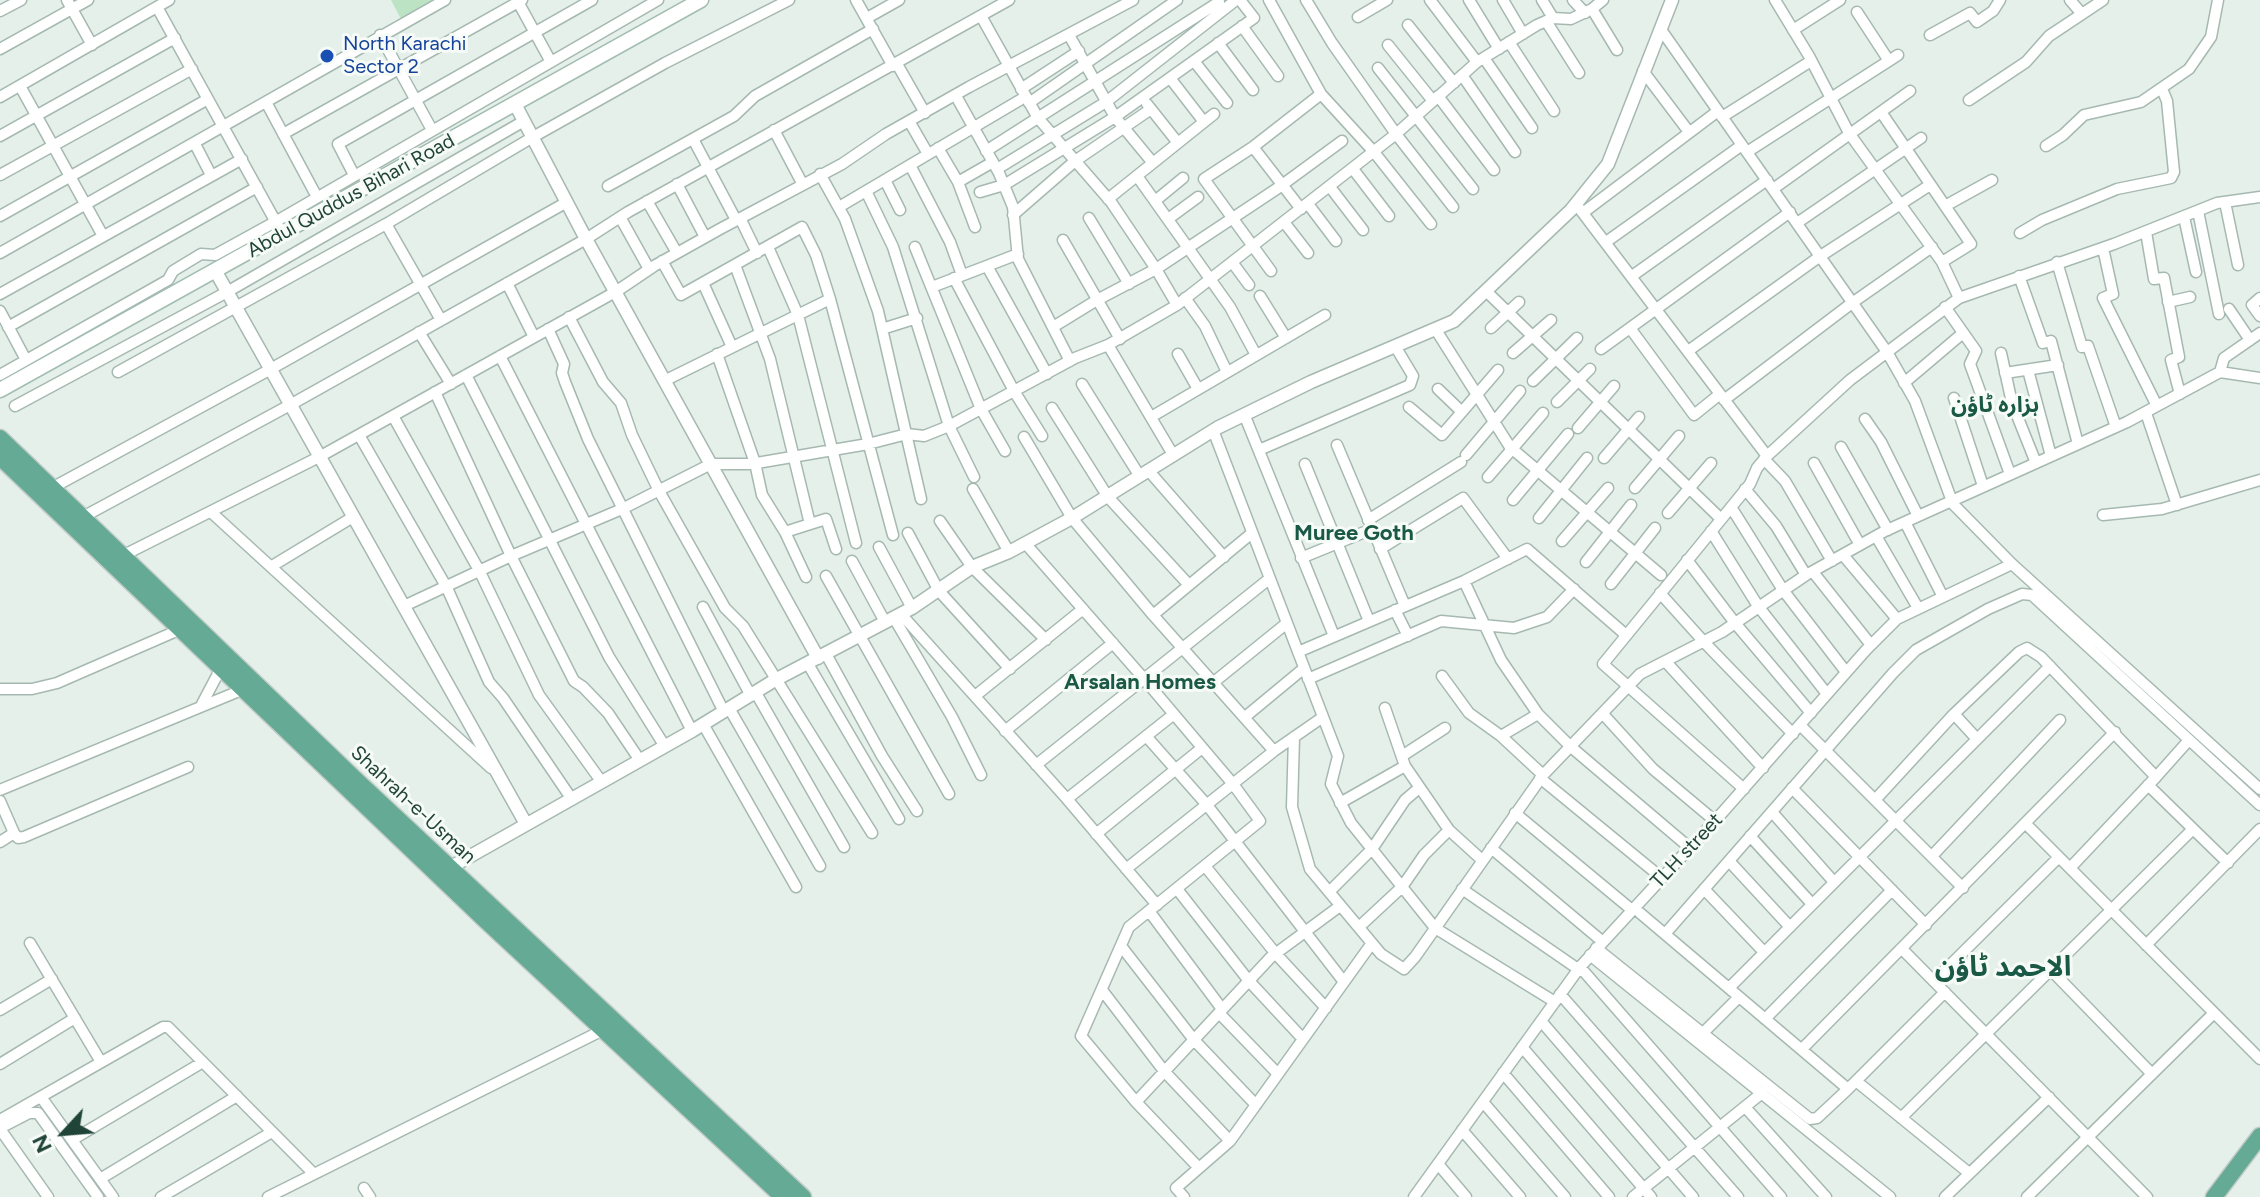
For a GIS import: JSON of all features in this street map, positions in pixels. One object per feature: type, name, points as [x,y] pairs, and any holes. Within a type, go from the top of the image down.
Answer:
[{"type":"main road","name":"Abdul Quddus Bihari Road","points":[[0,390],[216,272],[279,228],[515,104],[701,0]]},
{"type":"main road","name":"Shahrah-e-Usman","points":[[0,438],[605,1029],[657,1069]]},
{"type":"main road","name":"Shahrah-e-Usman","points":[[0,457],[221,668],[718,1126],[801,1196]]},
{"type":"main road","name":"Shahrah-e-Usman","points":[[718,1126],[783,1197]]},
{"type":"main road","points":[[2214,1197],[2260,1136]]},
{"type":"street","points":[[0,11],[21,0]]},
{"type":"street","points":[[0,49],[69,4],[88,0]]},
{"type":"street","points":[[0,97],[169,0]]},
{"type":"street","points":[[354,175],[338,144],[592,0]]},
{"type":"street","points":[[0,375],[168,280],[173,271],[201,254],[215,255],[279,228],[317,197],[658,0]]},
{"type":"street","points":[[118,372],[236,309],[665,63],[789,0]]},
{"type":"street","points":[[856,0],[925,113]]},
{"type":"street","points":[[867,18],[899,0]]},
{"type":"street","points":[[81,518],[290,405],[586,239],[677,184],[1009,0]]},
{"type":"street","points":[[122,556],[319,457],[617,291],[662,261],[909,121],[1133,0]]},
{"type":"street","points":[[958,182],[1053,135],[1106,102],[1238,0],[1254,18],[1065,149],[1004,185],[980,192]]},
{"type":"street","points":[[1269,0],[1321,94],[1374,152],[1431,224]]},
{"type":"street","points":[[1306,0],[1396,134],[1453,207]]},
{"type":"street","points":[[1358,17],[1387,0]]},
{"type":"street","points":[[1430,0],[1532,128]]},
{"type":"street","points":[[1469,0],[1554,111]]},
{"type":"street","points":[[1503,0],[1523,34]]},
{"type":"street","points":[[1542,0],[1579,73]]},
{"type":"street","points":[[1573,0],[1588,11],[1617,50]]},
{"type":"street","points":[[404,606],[622,509],[711,464],[755,463],[868,444],[907,434],[924,436],[949,426],[1070,361],[1120,339],[1181,302],[1353,169],[1480,60],[1549,19],[1571,19],[1603,0]]},
{"type":"street","points":[[1580,208],[1612,157],[1672,0]]},
{"type":"street","points":[[1793,30],[1840,0]]},
{"type":"street","points":[[1930,35],[1970,13],[1977,22],[1993,11],[2000,0]]},
{"type":"street","points":[[2070,0],[2082,14]]},
{"type":"street","points":[[1969,100],[2026,62],[2043,41],[2103,0]]},
{"type":"street","points":[[2046,146],[2084,115],[2128,106],[2162,89],[2189,69],[2211,37],[2218,0]]},
{"type":"street","points":[[0,253],[440,1]]},
{"type":"street","points":[[283,134],[519,1],[551,62]]},
{"type":"street","points":[[839,207],[1025,96],[1087,65],[1173,1]]},
{"type":"street","points":[[1776,1],[1849,133],[1932,247],[1959,298]]},
{"type":"street","points":[[986,151],[1219,2]]},
{"type":"street","points":[[69,4],[92,45]]},
{"type":"street","points":[[157,7],[279,228]]},
{"type":"street","points":[[1606,242],[1744,148],[1893,58],[1857,12]]},
{"type":"street","points":[[981,16],[1038,118],[1108,199],[1181,302],[1205,326],[1227,372]]},
{"type":"street","points":[[1408,25],[1458,79],[1515,152]]},
{"type":"street","points":[[1242,26],[1278,76]]},
{"type":"street","points":[[608,186],[734,116],[755,96],[873,29]]},
{"type":"street","points":[[1662,31],[1887,352],[1915,401],[1951,501],[1962,515],[2260,789]]},
{"type":"street","points":[[380,35],[432,130]]},
{"type":"street","points":[[1069,35],[1115,117],[1153,163]]},
{"type":"street","points":[[0,136],[175,38]]},
{"type":"street","points":[[1218,43],[1253,90]]},
{"type":"street","points":[[1388,45],[1494,170]]},
{"type":"street","points":[[1025,96],[1079,51]]},
{"type":"street","points":[[1194,61],[1227,103]]},
{"type":"street","points":[[446,873],[775,680],[898,615],[972,567],[1009,552],[1072,518],[1213,430],[1311,382],[1454,321],[1580,208],[1689,132],[1811,61]]},
{"type":"street","points":[[1378,68],[1473,189]]},
{"type":"street","points":[[0,175],[192,69]]},
{"type":"street","points":[[1643,71],[1689,132]]},
{"type":"street","points":[[1170,78],[1204,122]]},
{"type":"street","points":[[20,86],[103,236]]},
{"type":"street","points":[[2020,233],[2042,220],[2117,189],[2171,178],[2174,172],[2167,101],[2162,89]]},
{"type":"street","points":[[1632,276],[1910,91]]},
{"type":"street","points":[[1271,271],[1204,179],[1253,147],[1321,94]]},
{"type":"street","points":[[956,96],[1004,185],[1013,215],[1018,254],[1070,361]]},
{"type":"street","points":[[1142,98],[1178,143]]},
{"type":"street","points":[[0,216],[208,99]]},
{"type":"street","points":[[266,102],[317,197]]},
{"type":"street","points":[[515,104],[817,659],[899,819]]},
{"type":"street","points":[[1013,215],[1075,161],[1151,109]]},
{"type":"street","points":[[1881,112],[1971,244],[1942,262]]},
{"type":"street","points":[[1108,199],[1214,114]]},
{"type":"street","points":[[15,406],[227,292],[524,121]]},
{"type":"street","points":[[909,121],[958,182],[975,227]]},
{"type":"street","points":[[774,130],[802,183]]},
{"type":"street","points":[[1797,223],[1921,138]]},
{"type":"street","points":[[693,139],[757,253]]},
{"type":"street","points":[[1053,327],[1156,269],[1342,141]]},
{"type":"street","points":[[195,144],[211,175]]},
{"type":"street","points":[[1253,147],[1282,185],[1336,241]]},
{"type":"street","points":[[0,294],[242,159]]},
{"type":"street","points":[[910,165],[950,242],[958,277],[1014,391],[1042,436]]},
{"type":"street","points":[[1353,169],[1389,216]]},
{"type":"street","points":[[820,174],[845,219],[882,329],[921,499]]},
{"type":"street","points":[[1137,176],[1230,307],[1256,355]]},
{"type":"street","points":[[1155,201],[1183,178]]},
{"type":"street","points":[[885,180],[900,210]]},
{"type":"street","points":[[1945,206],[1992,180]]},
{"type":"street","points":[[677,184],[705,237]]},
{"type":"street","points":[[1688,351],[1819,257],[1930,185]]},
{"type":"street","points":[[8,327],[257,187]]},
{"type":"street","points":[[1330,187],[1363,230]]},
{"type":"street","points":[[866,191],[893,247],[949,426],[974,477]]},
{"type":"street","points":[[1168,219],[1198,197]]},
{"type":"street","points":[[1744,789],[1603,664],[1731,507],[1765,457],[1850,380],[1959,298],[2198,211],[2225,202],[2260,197]]},
{"type":"street","points":[[647,201],[677,253]]},
{"type":"street","points":[[50,489],[567,202]]},
{"type":"street","points":[[2225,202],[2238,265]]},
{"type":"street","points":[[1580,208],[1785,481],[1832,561]]},
{"type":"street","points":[[2198,211],[2224,311],[2250,340]]},
{"type":"street","points":[[1601,349],[1790,212]]},
{"type":"street","points":[[620,217],[649,269]]},
{"type":"street","points":[[2184,217],[2196,272]]},
{"type":"street","points":[[1089,218],[1129,284]]},
{"type":"street","points":[[1284,222],[1308,253]]},
{"type":"street","points":[[386,224],[441,320]]},
{"type":"street","points":[[662,261],[681,295],[802,227],[816,255],[830,299],[893,535]]},
{"type":"street","points":[[2146,232],[2154,279],[2164,278],[2179,357],[2171,360],[2180,394]]},
{"type":"street","points":[[1063,240],[1120,339]]},
{"type":"street","points":[[768,247],[798,315],[856,543]]},
{"type":"street","points":[[915,247],[981,409],[1005,451]]},
{"type":"street","points":[[1630,328],[1694,415],[1932,247]]},
{"type":"street","points":[[2103,248],[2113,294],[2103,298],[2157,406]]},
{"type":"street","points":[[932,287],[1018,254]]},
{"type":"street","points":[[1232,262],[1249,285]]},
{"type":"street","points":[[2057,262],[2082,347],[2088,346],[2116,427]]},
{"type":"street","points":[[735,265],[770,359],[810,524]]},
{"type":"street","points":[[987,266],[1047,374]]},
{"type":"street","points":[[216,272],[526,824]]},
{"type":"street","points":[[2019,276],[2043,343],[2051,341],[2078,444]]},
{"type":"street","points":[[507,283],[534,337]]},
{"type":"street","points":[[703,283],[732,347]]},
{"type":"street","points":[[1487,292],[1721,519]]},
{"type":"street","points":[[1260,296],[1286,338]]},
{"type":"street","points":[[2168,302],[2190,297]]},
{"type":"street","points":[[2260,298],[2252,305],[2260,316]]},
{"type":"street","points":[[666,380],[830,299]]},
{"type":"street","points":[[1491,328],[1519,302]]},
{"type":"street","points":[[1945,307],[1976,351],[1970,364],[2010,474]]},
{"type":"street","points":[[0,311],[26,360]]},
{"type":"street","points":[[1151,417],[1325,315]]},
{"type":"street","points":[[569,317],[603,382],[621,403],[632,435],[659,491],[725,608],[743,626],[872,833]]},
{"type":"street","points":[[882,329],[917,318]]},
{"type":"street","points":[[1513,353],[1551,320]]},
{"type":"street","points":[[548,329],[564,364],[562,373],[574,405],[622,509],[726,710],[820,866]]},
{"type":"street","points":[[1436,330],[1512,450],[1661,575]]},
{"type":"street","points":[[419,332],[451,384]]},
{"type":"street","points":[[1904,383],[1963,333]]},
{"type":"street","points":[[2220,372],[2224,358],[2260,333]]},
{"type":"street","points":[[1533,381],[1577,338]]},
{"type":"street","points":[[1108,345],[1172,453]]},
{"type":"street","points":[[1259,450],[1410,385],[1413,376],[1395,346]]},
{"type":"street","points":[[2001,353],[2012,403],[2036,463]]},
{"type":"street","points":[[717,354],[755,463],[762,495],[785,532],[806,577]]},
{"type":"street","points":[[1178,354],[1198,389]]},
{"type":"street","points":[[500,356],[698,727],[796,887]]},
{"type":"street","points":[[2005,373],[2058,365]]},
{"type":"street","points":[[1557,402],[1590,369]]},
{"type":"street","points":[[1409,407],[1442,435],[1498,370]]},
{"type":"street","points":[[2028,370],[2051,456]]},
{"type":"street","points":[[1294,737],[1292,807],[1310,869],[1381,954],[1404,969],[1542,777],[1589,724],[1603,714],[1640,674],[1704,642],[1783,590],[1888,530],[2146,413],[2220,372],[2260,378]]},
{"type":"street","points":[[466,375],[609,657],[664,745]]},
{"type":"street","points":[[1082,384],[1144,472],[1224,557]]},
{"type":"street","points":[[1578,428],[1614,386]]},
{"type":"street","points":[[1438,389],[1462,412]]},
{"type":"street","points":[[1301,558],[1337,544],[1370,525],[1463,459],[1520,391]]},
{"type":"street","points":[[435,392],[511,556],[574,681],[608,713],[639,759]]},
{"type":"street","points":[[1954,398],[1983,486]]},
{"type":"street","points":[[1052,408],[1108,497],[1189,585]]},
{"type":"street","points":[[1488,477],[1543,413]]},
{"type":"street","points":[[2146,413],[2177,505]]},
{"type":"street","points":[[1244,414],[1334,636]]},
{"type":"street","points":[[393,416],[480,572],[539,695],[601,781]]},
{"type":"street","points":[[1604,458],[1639,417]]},
{"type":"street","points":[[1865,419],[1881,442],[1918,516]]},
{"type":"street","points":[[1213,430],[1338,756],[1331,784],[1351,823],[1435,928],[1557,998],[1738,1197]]},
{"type":"street","points":[[1513,500],[1568,434]]},
{"type":"street","points":[[359,435],[447,588],[489,682],[571,798]]},
{"type":"street","points":[[1635,488],[1679,436]]},
{"type":"street","points":[[1024,437],[1072,518],[1274,751]]},
{"type":"street","points":[[1337,445],[1380,549],[1408,636]]},
{"type":"street","points":[[1841,447],[1888,530]]},
{"type":"street","points":[[1539,518],[1587,458]]},
{"type":"street","points":[[1668,513],[1711,463]]},
{"type":"street","points":[[1814,463],[1860,545]]},
{"type":"street","points":[[1305,464],[1369,621]]},
{"type":"street","points":[[2103,515],[2136,513],[2177,505],[2260,480]]},
{"type":"street","points":[[1562,541],[1608,488]]},
{"type":"street","points":[[973,489],[1009,552]]},
{"type":"street","points":[[1745,489],[1810,574],[1871,645]]},
{"type":"street","points":[[1380,549],[1463,498],[1508,559]]},
{"type":"street","points":[[1586,562],[1631,505]]},
{"type":"street","points":[[1731,507],[1783,590],[1846,672]]},
{"type":"street","points":[[212,513],[498,774]]},
{"type":"street","points":[[272,566],[353,517]]},
{"type":"street","points":[[785,532],[826,519],[836,549]]},
{"type":"street","points":[[940,521],[972,567],[1046,640]]},
{"type":"street","points":[[1905,522],[1943,597]]},
{"type":"street","points":[[1611,584],[1655,528]]},
{"type":"street","points":[[1711,531],[1758,606],[1827,694]]},
{"type":"street","points":[[908,533],[939,591],[1010,669]]},
{"type":"street","points":[[1153,615],[1252,533]]},
{"type":"street","points":[[1876,536],[1918,608]]},
{"type":"street","points":[[1025,543],[1174,714],[1260,821],[1129,927],[1081,1036],[1136,1102],[1199,1168]]},
{"type":"street","points":[[879,547],[898,615],[981,775]]},
{"type":"street","points":[[1298,652],[1464,581],[1527,549],[1626,635]]},
{"type":"street","points":[[1843,555],[1897,619]]},
{"type":"street","points":[[1687,560],[1811,713]]},
{"type":"street","points":[[852,561],[1067,799],[1126,869],[1221,1011],[1278,1074]]},
{"type":"street","name":"TLH street","points":[[1420,1194],[1438,1164],[1579,968],[1636,912],[1662,878],[1871,645],[1897,619],[2012,564]]},
{"type":"street","points":[[826,576],[949,794]]},
{"type":"street","points":[[1036,765],[1269,579]]},
{"type":"street","points":[[1464,581],[1501,660],[1538,714],[1571,747],[1690,848]]},
{"type":"street","points":[[1245,717],[1306,674],[1441,621],[1514,628],[1547,617],[1574,589]]},
{"type":"street","points":[[1660,593],[1704,642],[1797,730],[1826,750],[1963,888]]},
{"type":"street","points":[[1665,934],[1916,650],[1988,609],[2025,593],[2032,595],[2260,805]]},
{"type":"street","points":[[703,607],[844,847]]},
{"type":"street","points":[[975,696],[1083,609]]},
{"type":"street","points":[[1214,682],[1287,623]]},
{"type":"street","points":[[0,689],[32,689],[57,683],[181,629]]},
{"type":"street","points":[[1005,731],[1113,643]]},
{"type":"street","points":[[1875,800],[1954,714],[2027,648],[2050,666],[2115,732],[2193,829],[2228,863]]},
{"type":"street","points":[[817,659],[917,811]]},
{"type":"street","points":[[1666,662],[1763,768]]},
{"type":"street","points":[[1729,988],[2050,666]]},
{"type":"street","points":[[202,704],[221,668]]},
{"type":"street","points":[[1442,676],[1469,713],[1501,736],[1542,777],[1662,878]]},
{"type":"street","points":[[0,790],[244,689]]},
{"type":"street","points":[[1385,708],[1403,761],[1419,788],[1449,830],[1482,860]]},
{"type":"street","points":[[1067,799],[1174,714]]},
{"type":"street","points":[[1501,736],[1538,714]]},
{"type":"street","points":[[1603,714],[1653,769],[1715,821]]},
{"type":"street","points":[[1954,714],[1977,739]]},
{"type":"street","points":[[1126,869],[1274,751],[1323,717]]},
{"type":"street","points":[[1932,856],[2060,720]]},
{"type":"street","points":[[1340,803],[1403,761],[1445,728]]},
{"type":"street","points":[[1802,1049],[2115,732]]},
{"type":"street","points":[[1146,736],[1207,805],[1344,982]]},
{"type":"street","points":[[2070,868],[2189,740]]},
{"type":"street","points":[[1096,834],[1202,748]]},
{"type":"street","points":[[0,801],[14,833],[18,838],[24,837],[188,767]]},
{"type":"street","points":[[1329,892],[1372,849],[1405,800],[1419,788]]},
{"type":"street","points":[[1792,788],[1926,925]]},
{"type":"street","points":[[1772,812],[1834,882]]},
{"type":"street","points":[[1515,813],[1802,1049],[1901,1118],[1969,1173]]},
{"type":"street","points":[[2026,824],[2260,1059]]},
{"type":"street","points":[[1901,1118],[2193,829]]},
{"type":"street","points":[[2146,945],[2260,829]]},
{"type":"street","points":[[1359,927],[1402,887],[1424,855],[1449,830]]},
{"type":"street","points":[[0,842],[14,833]]},
{"type":"street","points":[[1750,836],[1812,904]]},
{"type":"street","points":[[1491,848],[1596,948],[1762,1093],[1888,1197]]},
{"type":"street","points":[[1934,981],[2059,857]]},
{"type":"street","points":[[1729,861],[1790,927]]},
{"type":"street","points":[[1205,866],[1276,954],[1326,1008]]},
{"type":"street","points":[[1177,889],[1249,981],[1303,1039]]},
{"type":"street","points":[[1462,889],[1579,968],[1781,1197]]},
{"type":"street","points":[[1704,889],[1764,952]]},
{"type":"street","points":[[1765,1019],[1892,890]]},
{"type":"street","points":[[1136,1102],[1276,954],[1340,906]]},
{"type":"street","points":[[30,943],[101,1062]]},
{"type":"street","points":[[1184,1197],[1172,1192],[1230,1141],[1372,943]]},
{"type":"street","points":[[1121,946],[1194,1040],[1256,1105]]},
{"type":"street","points":[[1596,948],[1701,1035],[1810,1119],[1817,1118],[1945,992]]},
{"type":"street","points":[[1902,949],[2147,1197]]},
{"type":"street","points":[[2050,969],[2152,1074]]},
{"type":"street","points":[[0,1010],[52,979]]},
{"type":"street","points":[[1102,990],[1164,1071],[1230,1141]]},
{"type":"street","points":[[1701,1035],[1739,997]]},
{"type":"street","points":[[2027,1197],[2214,1013]]},
{"type":"street","points":[[0,1064],[75,1018]]},
{"type":"street","points":[[1541,1021],[1693,1197]]},
{"type":"street","points":[[0,1120],[163,1027],[168,1027],[314,1174]]},
{"type":"street","points":[[268,1197],[605,1029]]},
{"type":"street","points":[[1522,1047],[1648,1193]]},
{"type":"street","points":[[72,1140],[203,1062]]},
{"type":"street","points":[[1503,1073],[1609,1197]]},
{"type":"street","points":[[1633,1197],[1648,1193],[1668,1169],[1762,1093]]},
{"type":"street","points":[[100,1179],[237,1096]]},
{"type":"street","points":[[41,1097],[113,1197]]},
{"type":"street","points":[[1945,1197],[2049,1097]]},
{"type":"street","points":[[1483,1102],[1565,1197]]},
{"type":"street","points":[[1745,1107],[1826,1197]]},
{"type":"street","points":[[48,1197],[0,1129],[29,1113],[38,1113],[98,1197]]},
{"type":"street","points":[[1462,1130],[1520,1197]]},
{"type":"street","points":[[161,1197],[272,1132]]},
{"type":"street","points":[[1438,1164],[1466,1197]]},
{"type":"green space","points":[[391,0],[437,0],[403,23]]},
{"type":"place","name":"North Karachi Sector 2","points":[[327,56]]},
{"type":"district","name":"ہزارہ ٹاؤن","points":[[1995,406]]},
{"type":"district","name":"Muree Goth","points":[[1354,534]]},
{"type":"district","name":"Arsalan Homes","points":[[1140,683]]},
{"type":"district","name":"الاحمد ٹاؤن","points":[[2003,968]]}]
